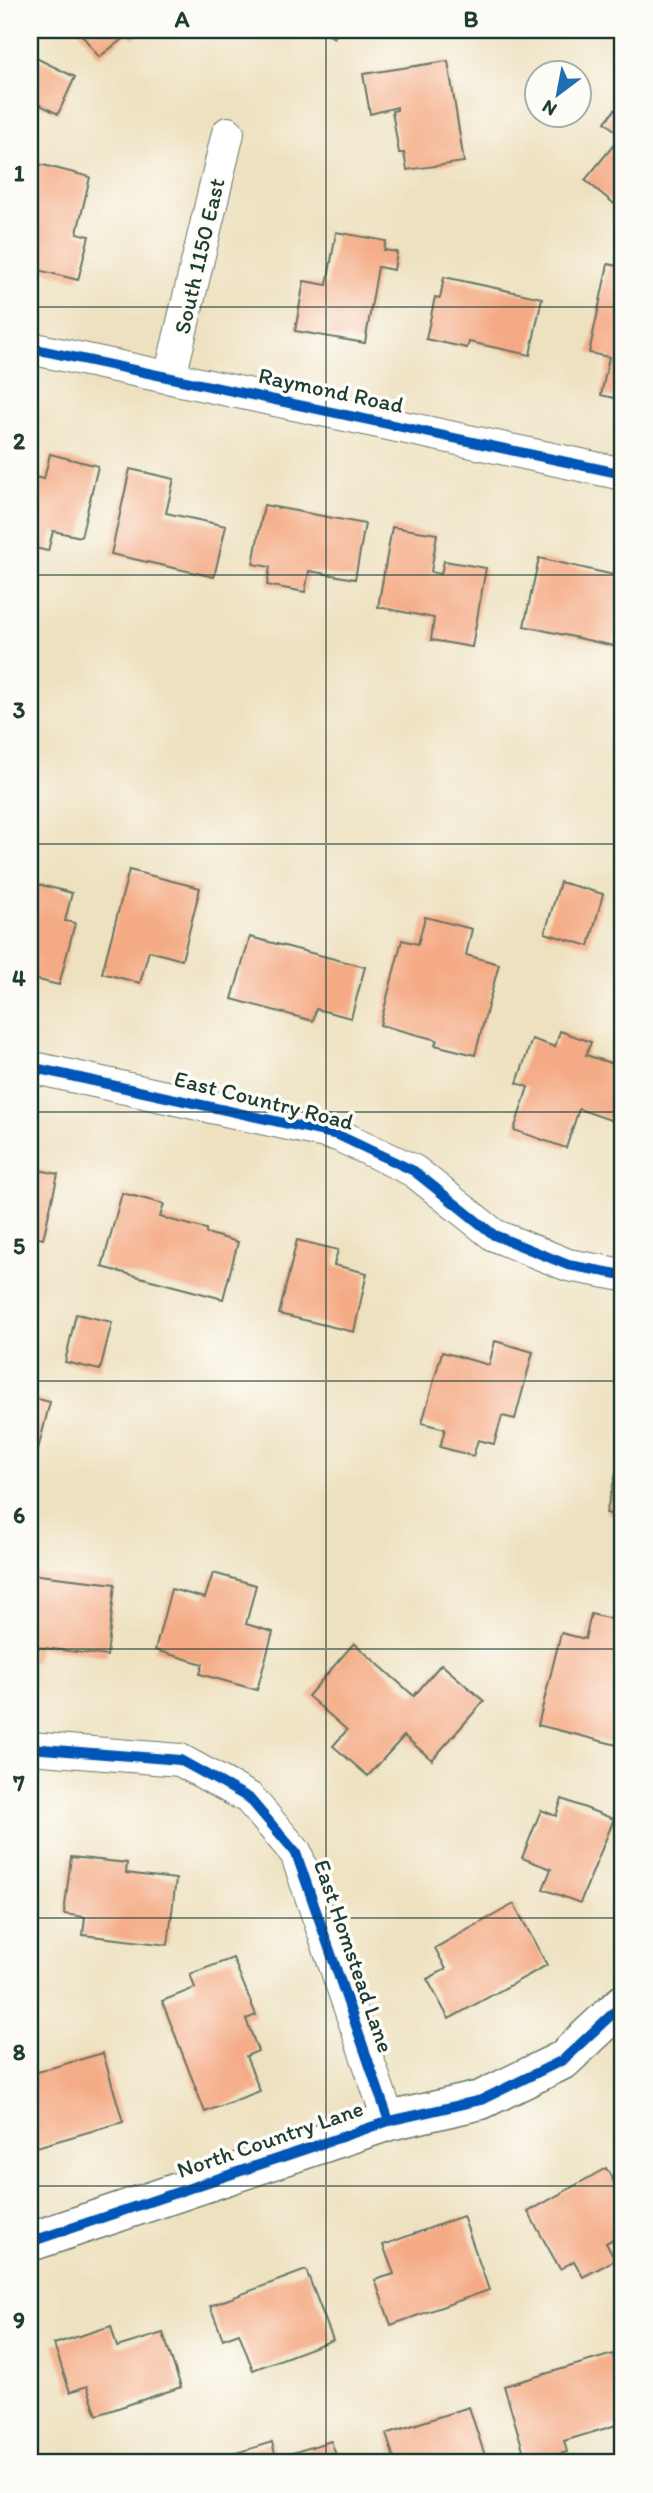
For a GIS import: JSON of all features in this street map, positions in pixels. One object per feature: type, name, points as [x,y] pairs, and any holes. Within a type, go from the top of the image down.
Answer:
[{"type":"street","name":"South 1150 East","points":[[170,377],[228,134]]},
{"type":"street","name":"Raymond Road","points":[[30,348],[623,474]]},
{"type":"street","name":"East Country Road","points":[[30,1068],[338,1135],[414,1171],[494,1235],[568,1265],[623,1275]]},
{"type":"street","name":"East Homstead Lane","points":[[30,1748],[180,1760],[249,1798],[296,1853],[389,2121]]},
{"type":"street","name":"North Country Lane","points":[[30,2242],[389,2121],[481,2100],[563,2060],[623,2004]]},
{"type":"building","points":[[78,30],[144,30],[133,39],[129,34],[99,57]]},
{"type":"building","points":[[321,30],[340,30],[334,38]]},
{"type":"building","points":[[32,56],[75,77],[58,114],[30,100]]},
{"type":"building","points":[[448,61],[464,162],[407,170],[404,153],[399,153],[392,111],[397,110],[397,107],[370,114],[363,74]]},
{"type":"building","points":[[623,100],[623,211],[585,180],[621,136],[605,122]]},
{"type":"building","points":[[39,164],[90,177],[77,233],[89,236],[78,280],[30,268],[30,200]]},
{"type":"building","points":[[336,232],[386,241],[384,250],[397,252],[394,270],[378,267],[365,343],[295,331],[304,281],[327,285]]},
{"type":"building","points":[[608,264],[623,267],[623,400],[601,395],[609,357],[589,353]]},
{"type":"building","points":[[444,277],[542,298],[530,355],[469,342],[467,348],[426,339],[435,297],[440,298]]},
{"type":"building","points":[[50,454],[98,466],[81,537],[53,531],[48,551],[30,547],[30,476],[44,479]]},
{"type":"building","points":[[130,469],[174,479],[166,513],[226,526],[214,577],[111,554]]},
{"type":"building","points":[[264,505],[365,524],[355,579],[309,571],[305,592],[267,585],[270,567],[253,564]]},
{"type":"building","points":[[392,527],[437,534],[431,572],[441,574],[444,561],[486,568],[472,647],[431,640],[434,618],[378,607]]},
{"type":"building","points":[[539,558],[623,577],[623,606],[614,646],[524,626]]},
{"type":"building","points":[[129,870],[200,888],[182,960],[149,951],[140,983],[102,973]]},
{"type":"building","points":[[30,882],[72,893],[65,921],[75,923],[59,985],[30,978]]},
{"type":"building","points":[[560,882],[603,894],[589,946],[545,933]]},
{"type":"building","points":[[425,917],[472,929],[466,955],[499,964],[475,1055],[435,1045],[437,1040],[380,1025],[402,940],[418,944]]},
{"type":"building","points":[[250,937],[365,967],[351,1018],[316,1009],[313,1021],[232,999]]},
{"type":"building","points":[[560,1031],[591,1042],[586,1055],[623,1067],[623,1101],[616,1122],[579,1109],[566,1148],[514,1130],[528,1087],[517,1083],[532,1039],[555,1047]]},
{"type":"building","points":[[30,1168],[58,1174],[43,1239],[30,1236]]},
{"type":"building","points":[[122,1193],[164,1204],[160,1217],[206,1229],[206,1233],[238,1242],[223,1299],[102,1267]]},
{"type":"building","points":[[297,1240],[338,1250],[334,1265],[367,1273],[354,1332],[279,1314]]},
{"type":"building","points":[[76,1314],[112,1322],[100,1370],[65,1362]]},
{"type":"building","points":[[495,1341],[533,1352],[515,1419],[502,1416],[494,1444],[478,1440],[473,1456],[440,1447],[445,1429],[422,1423],[442,1352],[489,1365]]},
{"type":"building","points":[[30,1397],[50,1402],[33,1469],[30,1468]]},
{"type":"building","points":[[623,1450],[623,1517],[606,1513]]},
{"type":"building","points":[[213,1573],[256,1585],[246,1624],[273,1632],[257,1690],[200,1674],[203,1664],[155,1650],[171,1589],[205,1598]]},
{"type":"building","points":[[30,1574],[115,1584],[107,1656],[38,1647],[36,1662],[30,1661]]},
{"type":"building","points":[[591,1614],[623,1622],[623,1719],[617,1745],[538,1725],[561,1633],[585,1639]]},
{"type":"building","points":[[354,1643],[414,1696],[441,1664],[484,1701],[432,1760],[404,1736],[368,1776],[333,1746],[347,1730],[308,1696]]},
{"type":"building","points":[[562,1799],[614,1819],[580,1903],[543,1889],[551,1869],[522,1858],[541,1810],[556,1816]]},
{"type":"building","points":[[71,1857],[127,1863],[126,1873],[176,1879],[168,1945],[83,1935],[85,1917],[64,1914]]},
{"type":"building","points":[[514,1904],[547,1965],[449,2019],[427,1979],[446,1969],[435,1948]]},
{"type":"building","points":[[233,1958],[256,2015],[246,2019],[258,2051],[246,2056],[260,2091],[205,2112],[162,2001],[195,1988],[190,1974]]},
{"type":"building","points":[[103,2053],[123,2122],[30,2149],[30,2074]]},
{"type":"building","points":[[606,2168],[619,2191],[623,2188],[623,2234],[606,2243],[615,2260],[583,2277],[574,2261],[560,2269],[528,2212]]},
{"type":"building","points":[[463,2216],[489,2290],[391,2325],[375,2280],[394,2274],[383,2245]]},
{"type":"building","points":[[306,2270],[333,2340],[253,2370],[239,2333],[223,2339],[210,2306]]},
{"type":"building","points":[[111,2326],[117,2347],[163,2333],[181,2387],[97,2415],[87,2386],[70,2392],[54,2344]]},
{"type":"building","points":[[613,2354],[623,2391],[623,2423],[564,2441],[567,2452],[527,2463],[504,2386]]},
{"type":"building","points":[[30,2398],[38,2420],[30,2423]]},
{"type":"building","points":[[469,2407],[486,2459],[474,2463],[388,2463],[395,2461],[386,2434]]},
{"type":"building","points":[[331,2441],[339,2463],[222,2463],[220,2458],[272,2442],[276,2458]]},
{"type":"cycle path","points":[[30,348],[623,474]]},
{"type":"cycle path","points":[[30,1067],[338,1135],[414,1171],[494,1235],[568,1265],[623,1275]]},
{"type":"cycle path","points":[[30,1748],[180,1760],[249,1798],[296,1853],[389,2121]]},
{"type":"cycle path","points":[[30,2242],[389,2121],[481,2100],[563,2060],[623,2004]]}]
